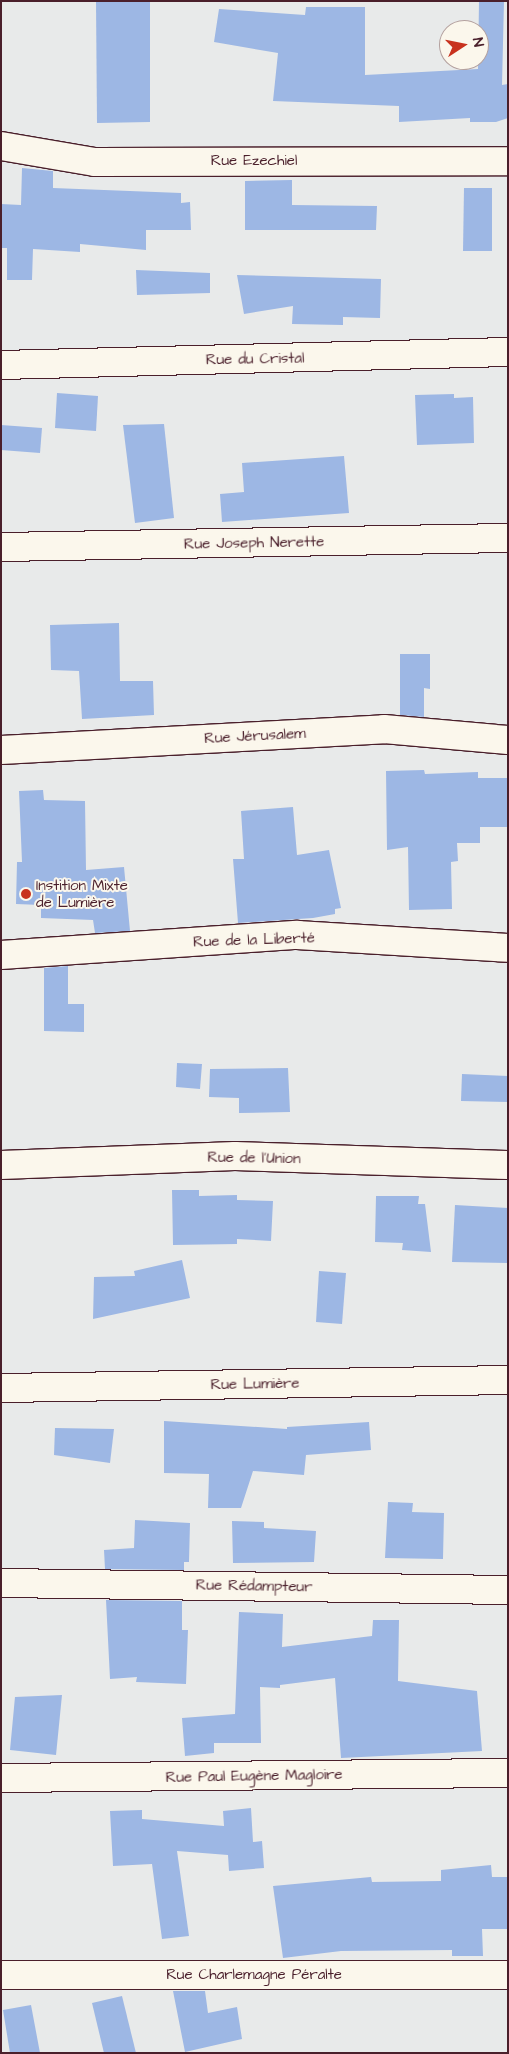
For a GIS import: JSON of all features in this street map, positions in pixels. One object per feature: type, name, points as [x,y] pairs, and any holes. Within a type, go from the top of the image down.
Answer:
[{"type":"street","name":"Rue Ezechiel","points":[[1,146],[94,162],[508,161]]},
{"type":"street","name":"Rue du Cristal","points":[[1,365],[508,352]]},
{"type":"street","name":"Rue Joseph Nerette","points":[[1,547],[508,538]]},
{"type":"street","name":"Rue Jérusalem","points":[[1,750],[384,729],[508,740]]},
{"type":"street","name":"Rue de la Liberté","points":[[1,955],[297,935],[508,948]]},
{"type":"street","name":"Rue de l'Union","points":[[1,1165],[235,1156],[508,1165]]},
{"type":"street","name":"Rue Lumière","points":[[1,1388],[508,1380]]},
{"type":"street","name":"Rue Rédampteur","points":[[1,1582],[508,1590]]},
{"type":"street","name":"Rue Paul Eugène Magloire","points":[[1,1778],[508,1773]]},
{"type":"street","name":"Rue Charlemagne Péralte","points":[[1,1975],[508,1975]]},
{"type":"building","points":[[96,1],[150,1],[150,122],[97,123]]},
{"type":"building","points":[[479,1],[504,1],[502,85],[508,84],[508,118],[496,122],[470,122],[470,118],[399,122],[399,106],[273,101],[278,53],[214,42],[219,9],[305,15],[306,7],[365,7],[365,75],[489,70],[489,20],[479,20]]},
{"type":"building","points":[[22,168],[53,171],[53,188],[181,193],[181,203],[190,202],[191,230],[146,230],[146,250],[80,244],[80,252],[33,249],[32,280],[7,280],[7,248],[1,248],[1,204],[21,205]]},
{"type":"building","points":[[292,180],[292,205],[377,206],[376,230],[245,230],[245,181]]},
{"type":"building","points":[[464,188],[492,188],[492,251],[463,251]]},
{"type":"building","points":[[136,270],[210,273],[210,293],[137,295]]},
{"type":"building","points":[[237,275],[381,279],[380,318],[343,317],[343,325],[292,324],[293,306],[244,314]]},
{"type":"building","points":[[57,393],[98,396],[96,431],[55,428]]},
{"type":"building","points":[[454,394],[454,398],[473,397],[474,443],[417,445],[415,395]]},
{"type":"building","points":[[164,424],[174,518],[135,523],[123,425]]},
{"type":"building","points":[[1,425],[42,428],[40,453],[1,450]]},
{"type":"building","points":[[344,456],[349,513],[222,522],[220,494],[244,492],[242,463]]},
{"type":"building","points":[[119,623],[120,681],[153,681],[154,715],[82,719],[79,671],[51,670],[50,625]]},
{"type":"building","points":[[400,654],[430,654],[430,689],[424,688],[424,717],[400,715]]},
{"type":"building","points":[[424,770],[425,774],[478,772],[478,778],[508,778],[508,827],[480,827],[480,843],[457,843],[458,861],[451,862],[452,909],[409,910],[408,847],[387,850],[386,771]]},
{"type":"building","points":[[43,790],[44,800],[85,801],[86,870],[124,867],[130,931],[95,933],[93,920],[41,918],[41,905],[16,904],[17,862],[22,862],[19,791]]},
{"type":"building","points":[[293,807],[297,855],[329,850],[341,908],[335,909],[335,914],[313,918],[238,923],[233,859],[244,859],[241,811]]},
{"type":"building","points":[[68,966],[68,1004],[84,1004],[84,1032],[44,1031],[44,968]]},
{"type":"building","points":[[177,1063],[202,1064],[200,1089],[176,1087]]},
{"type":"building","points":[[288,1068],[290,1112],[239,1113],[239,1098],[209,1097],[210,1069]]},
{"type":"building","points":[[462,1074],[508,1076],[508,1102],[461,1101]]},
{"type":"building","points":[[172,1190],[199,1190],[199,1196],[237,1195],[237,1200],[273,1201],[271,1241],[237,1239],[237,1244],[173,1245]]},
{"type":"building","points":[[376,1196],[419,1196],[418,1204],[425,1204],[431,1252],[402,1250],[403,1243],[375,1242]]},
{"type":"building","points":[[455,1205],[508,1208],[508,1263],[452,1262]]},
{"type":"building","points":[[182,1260],[190,1298],[93,1319],[94,1277],[135,1276],[134,1271]]},
{"type":"building","points":[[319,1271],[346,1273],[342,1324],[316,1322]]},
{"type":"building","points":[[164,1421],[287,1429],[287,1427],[369,1422],[371,1450],[306,1455],[304,1475],[253,1471],[241,1508],[208,1508],[209,1474],[164,1473]]},
{"type":"building","points":[[55,1428],[114,1429],[110,1463],[54,1455]]},
{"type":"building","points":[[388,1502],[413,1503],[412,1512],[444,1513],[443,1559],[385,1558]]},
{"type":"building","points":[[135,1520],[190,1523],[189,1562],[184,1562],[184,1570],[105,1569],[104,1550],[134,1548]]},
{"type":"building","points":[[232,1521],[264,1522],[264,1528],[316,1531],[314,1562],[233,1563]]},
{"type":"building","points":[[106,1600],[182,1601],[182,1630],[188,1630],[186,1684],[136,1682],[137,1677],[110,1679]]},
{"type":"building","points":[[239,1612],[283,1614],[282,1647],[372,1636],[373,1620],[399,1620],[398,1681],[477,1691],[482,1751],[341,1758],[335,1678],[280,1685],[280,1688],[260,1687],[261,1743],[214,1743],[214,1753],[185,1756],[182,1718],[235,1714]]},
{"type":"building","points":[[62,1695],[56,1755],[10,1750],[15,1697]]},
{"type":"building","points":[[251,1808],[253,1842],[262,1841],[264,1868],[229,1871],[228,1855],[177,1851],[189,1936],[162,1939],[152,1864],[113,1866],[110,1811],[142,1810],[142,1819],[224,1826],[223,1811]]},
{"type":"building","points":[[491,1865],[492,1877],[508,1877],[508,1929],[482,1929],[483,1956],[452,1956],[452,1950],[341,1951],[283,1958],[273,1886],[371,1877],[372,1882],[441,1881],[441,1870]]},
{"type":"building","points":[[173,1991],[205,1991],[208,2013],[237,2007],[242,2039],[185,2052]]},
{"type":"building","points":[[122,1996],[136,2053],[104,2053],[92,2003]]},
{"type":"building","points":[[31,2005],[40,2053],[10,2053],[3,2010]]},
{"type":"place","name":"Instition Mixte de Lumière","points":[[26,894]]}]
